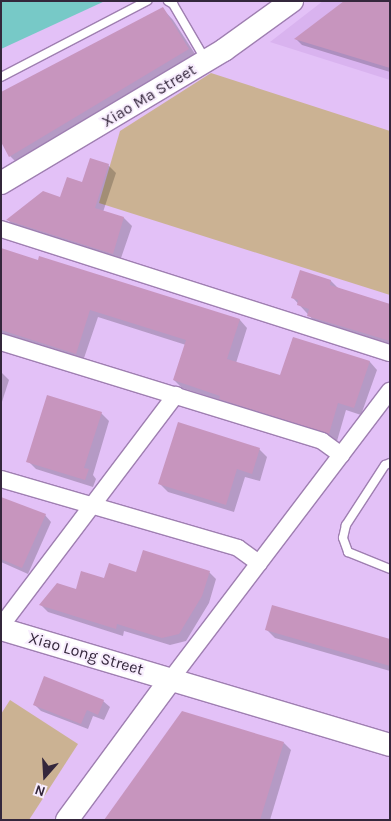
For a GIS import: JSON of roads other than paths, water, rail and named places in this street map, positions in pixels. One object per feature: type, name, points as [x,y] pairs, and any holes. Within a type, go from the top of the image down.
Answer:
[{"type":"main road","name":"Xiao Ma Street","points":[[2,181],[206,60],[292,1]]},
{"type":"main road","name":"Xiao Long Street","points":[[1,628],[390,744]]},
{"type":"main road","points":[[67,820],[171,679]]},
{"type":"street","points":[[1,229],[390,353]]},
{"type":"street","points":[[1,342],[322,440],[341,456]]},
{"type":"street","points":[[171,679],[390,391]]},
{"type":"street","points":[[1,628],[92,504],[176,395]]},
{"type":"street","points":[[1,479],[238,548],[259,563]]},
{"type":"lane","points":[[1,77],[147,1]]},
{"type":"lane","points":[[168,1],[173,4],[206,60]]},
{"type":"lane","points":[[390,463],[385,465],[346,525],[342,538],[348,552],[390,570]]}]
